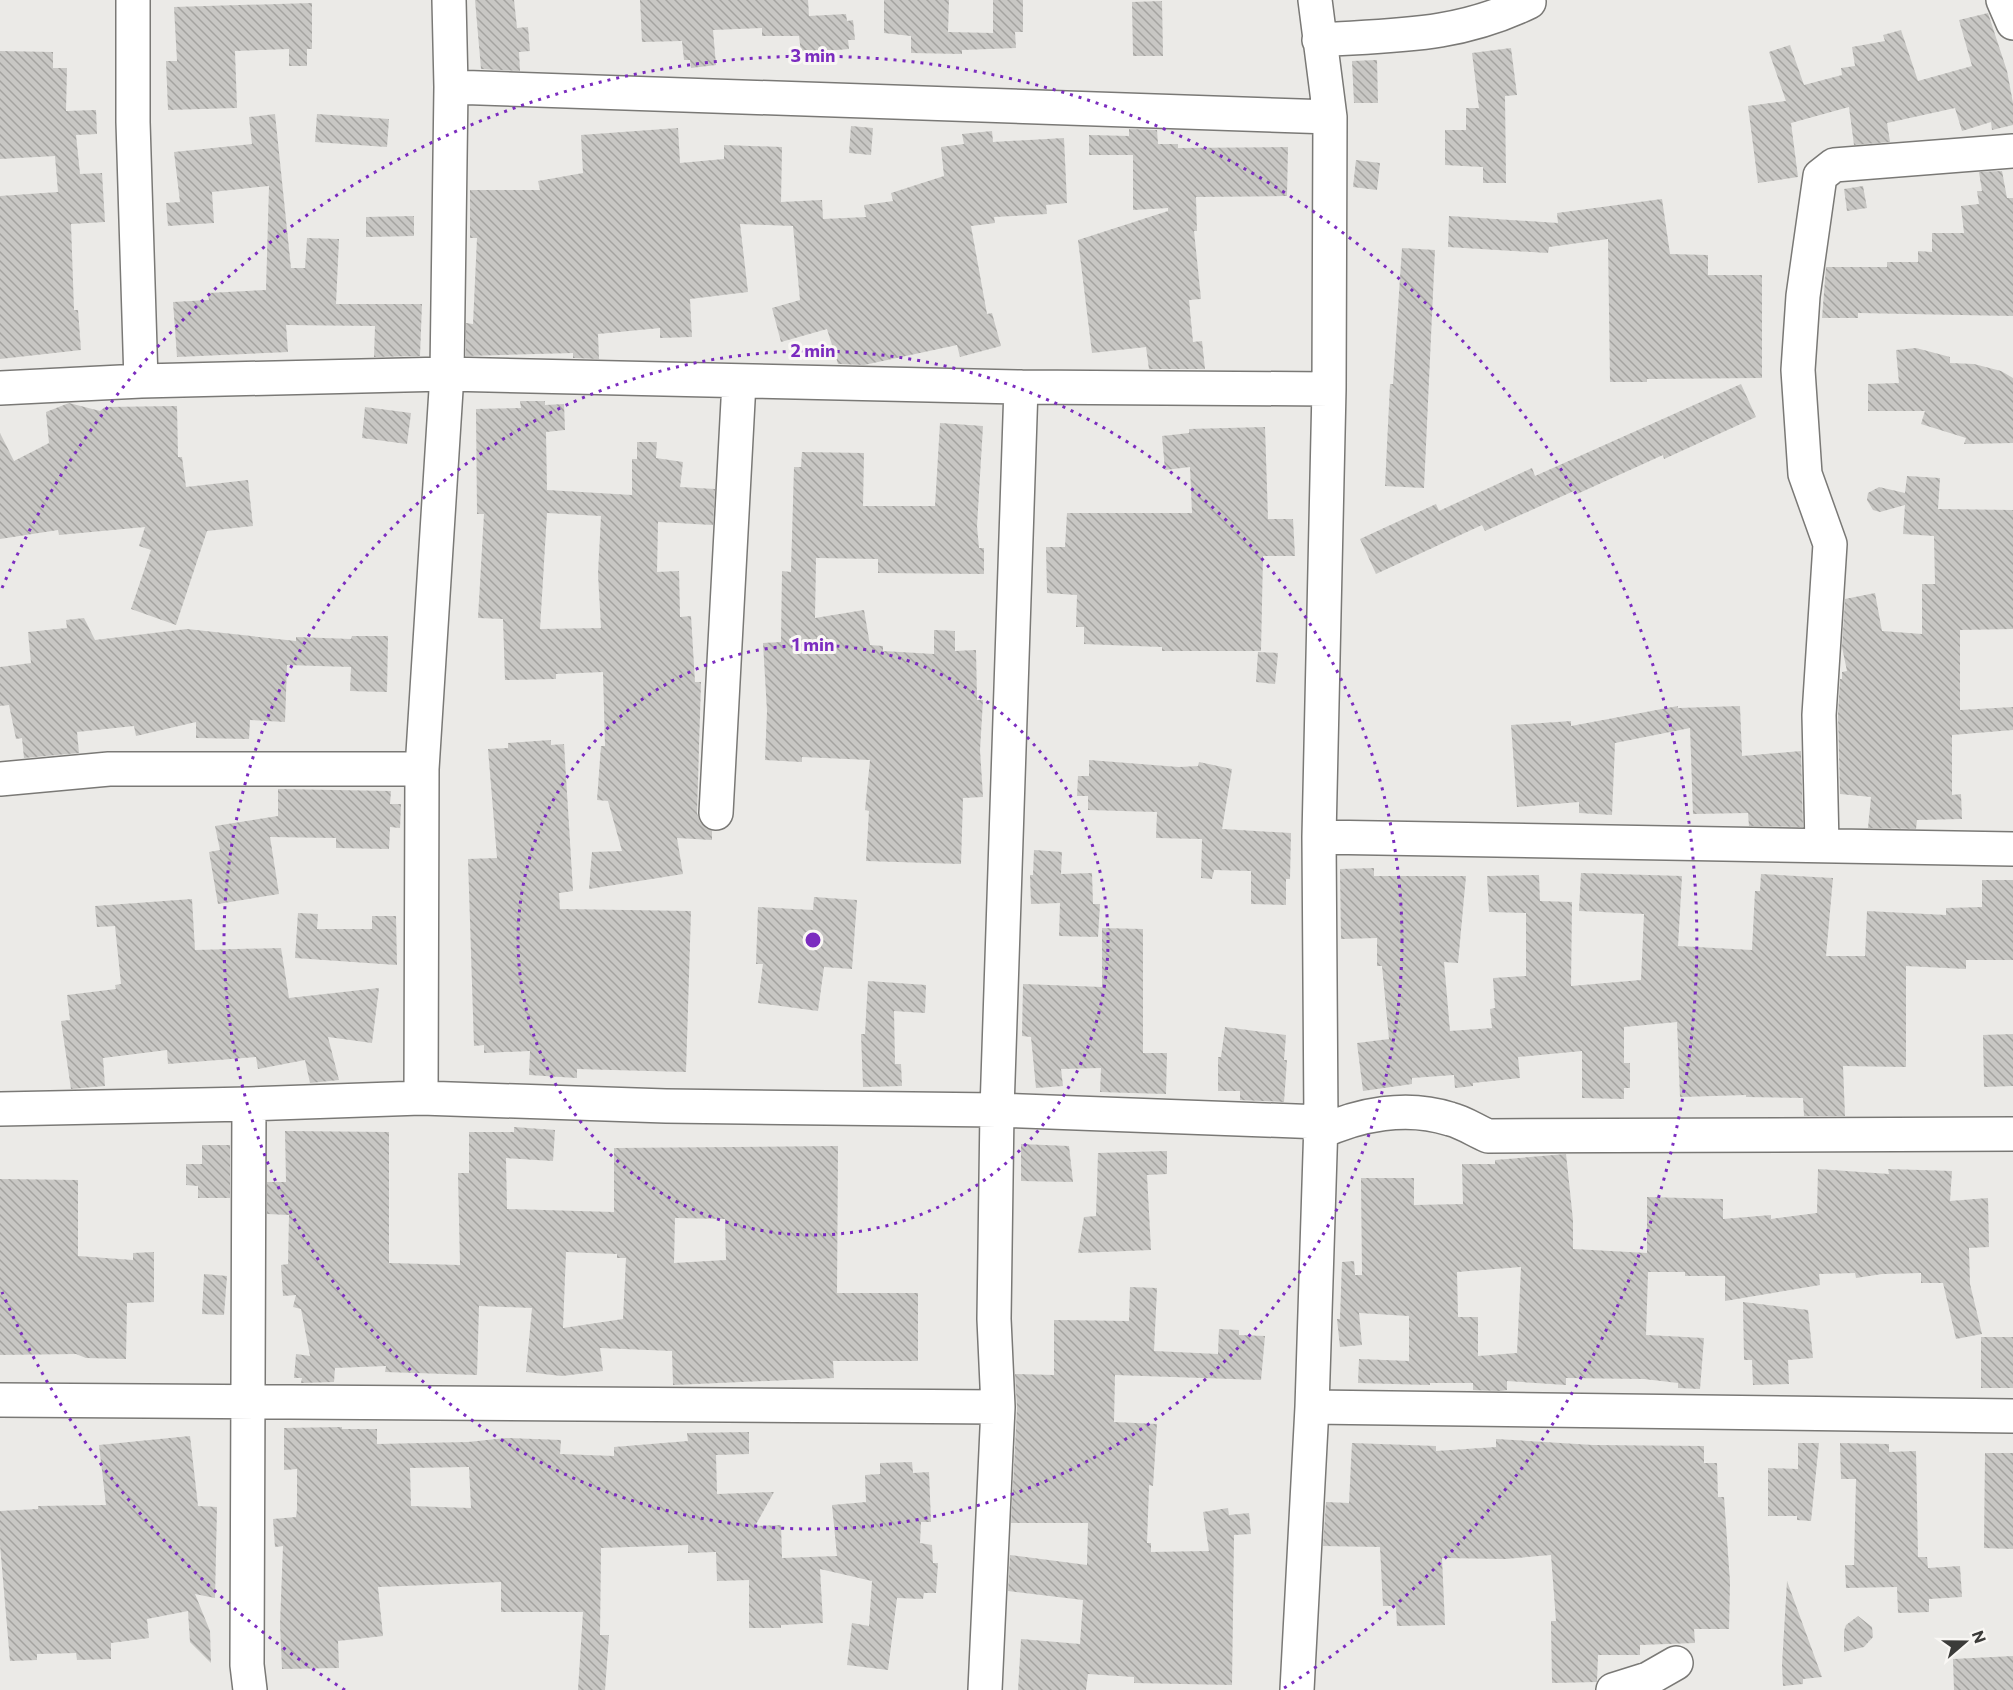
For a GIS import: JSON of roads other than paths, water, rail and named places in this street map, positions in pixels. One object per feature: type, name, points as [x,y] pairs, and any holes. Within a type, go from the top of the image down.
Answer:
[{"type":"street","points":[[133,0],[133,122],[141,381]]},
{"type":"street","points":[[421,1098],[422,770],[447,374],[451,87],[449,0]]},
{"type":"street","points":[[1297,1690],[1311,1407],[1320,1128],[1319,837],[1329,389],[1330,117],[1315,0]]},
{"type":"street","points":[[2003,0],[2013,24]]},
{"type":"street","points":[[1319,40],[1440,32],[1485,21],[1529,2]]},
{"type":"street","points":[[451,87],[1330,117]]},
{"type":"street","points":[[1822,846],[1819,715],[1830,544],[1805,474],[1798,370],[1803,296],[1820,176],[1834,165],[2013,152]]},
{"type":"street","points":[[0,388],[141,381],[447,374],[1021,387],[1329,389]]},
{"type":"street","points":[[716,813],[739,382]]},
{"type":"street","points":[[985,1690],[998,1407],[994,1319],[997,1110],[1021,387]]},
{"type":"street","points":[[0,779],[109,769],[422,770]]},
{"type":"street","points":[[1319,837],[2013,849]]},
{"type":"street","points":[[0,1108],[249,1104],[421,1098],[666,1106],[997,1110],[1320,1128],[1380,1113],[1425,1113],[1451,1119],[1488,1136],[2013,1134]]},
{"type":"street","points":[[249,1104],[250,1690]]},
{"type":"street","points":[[0,1400],[998,1407]]},
{"type":"street","points":[[1311,1407],[2013,1416]]},
{"type":"street","points":[[1613,1690],[1648,1679],[1676,1663]]}]
